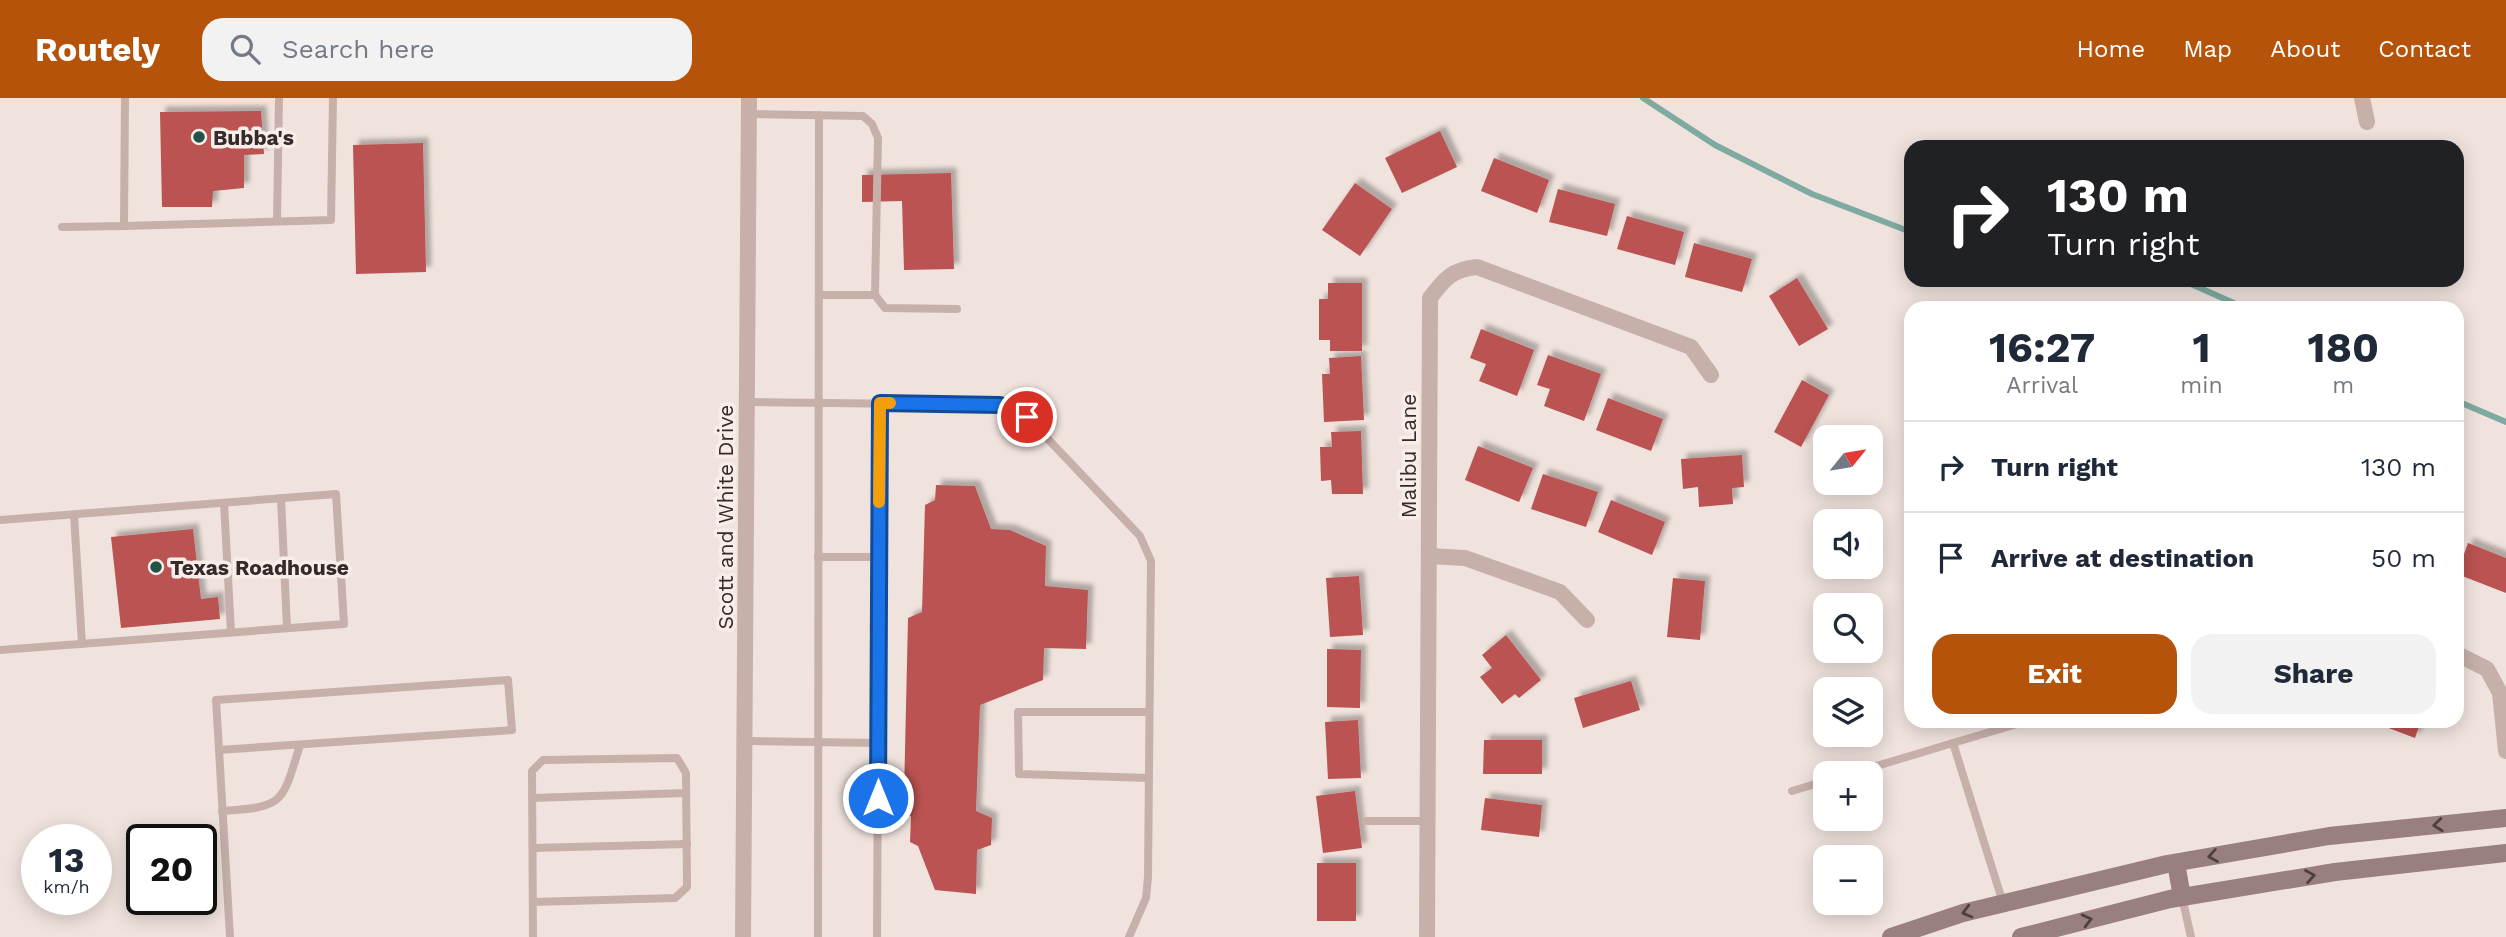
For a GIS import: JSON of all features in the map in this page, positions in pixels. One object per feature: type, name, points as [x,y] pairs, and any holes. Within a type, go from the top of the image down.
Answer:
[{"type":"main road","points":[[1891,937],[2003,903],[2176,863],[2329,836],[2506,818]]},
{"type":"main road","points":[[2021,937],[2182,897],[2335,872],[2506,853]]},
{"type":"main road","points":[[2176,863],[2182,897]]},
{"type":"street","points":[[2362,98],[2367,122]]},
{"type":"street","name":"Scott and White Drive","points":[[743,937],[749,106]]},
{"type":"street","name":"Malibu Lane","points":[[1427,937],[1430,298],[1445,277],[1461,268],[1477,267],[1691,348],[1711,375]]},
{"type":"street","points":[[1429,556],[1465,558],[1560,592],[1587,620]]},
{"type":"street","points":[[2464,658],[2487,669],[2500,693],[2506,751]]},
{"type":"lane","points":[[124,226],[125,98]]},
{"type":"lane","points":[[277,221],[279,98]]},
{"type":"lane","points":[[62,228],[331,220],[332,98]]},
{"type":"lane","points":[[749,106],[819,115],[863,116],[872,124],[878,138],[875,295],[885,307],[957,309]]},
{"type":"lane","points":[[818,937],[819,115]]},
{"type":"lane","points":[[819,295],[875,295]]},
{"type":"lane","points":[[747,402],[1000,405],[1013,409],[1027,417],[1140,536],[1151,561],[1146,898],[1139,921],[1129,937]]},
{"type":"lane","points":[[877,937],[880,403]]},
{"type":"lane","points":[[0,520],[335,494],[344,624],[0,650]]},
{"type":"lane","points":[[281,498],[287,628]]},
{"type":"lane","points":[[223,503],[231,632]]},
{"type":"lane","points":[[74,515],[82,643]]},
{"type":"lane","points":[[818,557],[879,557]]},
{"type":"lane","points":[[219,750],[512,730],[508,680],[216,700],[230,937]]},
{"type":"lane","points":[[1149,778],[1019,774],[1018,712],[1150,712]]},
{"type":"lane","points":[[1883,764],[2003,728]]},
{"type":"lane","points":[[745,741],[878,743]]},
{"type":"lane","points":[[1953,743],[2003,903]]},
{"type":"lane","points":[[222,811],[265,808],[279,800],[287,786],[300,744]]},
{"type":"lane","points":[[533,902],[676,898],[687,887],[686,774],[677,758],[543,760],[532,771],[533,937]]},
{"type":"lane","points":[[1792,791],[1813,785]]},
{"type":"lane","points":[[533,799],[686,793]]},
{"type":"lane","points":[[1366,821],[1427,821]]},
{"type":"lane","points":[[533,848],[687,844]]},
{"type":"lane","points":[[2182,897],[2191,937]]},
{"type":"building","points":[[261,111],[264,154],[244,155],[244,188],[213,191],[212,207],[162,207],[160,112]]},
{"type":"building","points":[[1440,131],[1457,167],[1402,193],[1385,158]]},
{"type":"building","points":[[423,143],[426,272],[356,274],[353,145]]},
{"type":"building","points":[[1494,158],[1549,180],[1537,213],[1481,191]]},
{"type":"building","points":[[951,173],[954,269],[904,270],[902,201],[862,202],[862,175]]},
{"type":"building","points":[[1355,183],[1392,209],[1360,256],[1322,230]]},
{"type":"building","points":[[1558,189],[1615,204],[1607,236],[1549,222]]},
{"type":"building","points":[[1627,216],[1684,232],[1675,265],[1617,249]]},
{"type":"building","points":[[1694,243],[1752,259],[1742,292],[1685,277]]},
{"type":"building","points":[[1797,278],[1828,329],[1799,346],[1769,296]]},
{"type":"building","points":[[1328,283],[1362,283],[1362,351],[1330,351],[1330,340],[1319,340],[1319,299],[1328,299]]},
{"type":"building","points":[[1481,329],[1534,350],[1517,396],[1479,381],[1486,364],[1470,358]]},
{"type":"building","points":[[1548,355],[1601,374],[1584,421],[1544,406],[1550,389],[1537,385]]},
{"type":"building","points":[[1361,356],[1364,420],[1324,422],[1322,374],[1330,374],[1329,358]]},
{"type":"building","points":[[1802,380],[1829,395],[1801,447],[1774,432]]},
{"type":"building","points":[[1608,398],[1663,419],[1651,451],[1596,430]]},
{"type":"building","points":[[1361,431],[1363,494],[1332,494],[1331,480],[1321,481],[1320,447],[1332,447],[1331,432]]},
{"type":"building","points":[[1478,446],[1533,468],[1519,502],[1465,480]]},
{"type":"building","points":[[1742,455],[1744,487],[1732,488],[1733,504],[1699,507],[1698,487],[1683,489],[1681,459]]},
{"type":"building","points":[[1543,474],[1598,492],[1586,527],[1531,509]]},
{"type":"building","points":[[936,485],[975,486],[991,529],[1010,530],[1046,546],[1045,586],[1088,590],[1086,649],[1044,648],[1043,680],[980,705],[976,811],[992,818],[991,845],[977,850],[976,894],[935,890],[918,846],[910,842],[911,816],[892,812],[892,800],[904,795],[908,618],[922,612],[925,505],[935,500]]},
{"type":"building","points":[[1611,500],[1665,522],[1652,555],[1598,532]]},
{"type":"building","name":"Texas Roadhouse","points":[[193,529],[201,599],[218,597],[220,619],[121,628],[111,537]]},
{"type":"building","points":[[2468,543],[2506,558],[2506,593],[2464,577],[2464,554]]},
{"type":"building","points":[[1359,576],[1363,635],[1330,637],[1326,578]]},
{"type":"building","points":[[1673,578],[1705,581],[1700,640],[1667,637]]},
{"type":"building","points":[[1506,635],[1541,680],[1519,698],[1515,694],[1502,704],[1480,677],[1492,668],[1482,655]]},
{"type":"building","points":[[1327,649],[1361,650],[1360,708],[1327,707]]},
{"type":"building","points":[[1631,681],[1640,710],[1583,728],[1574,698]]},
{"type":"building","points":[[1358,720],[1361,778],[1328,779],[1325,722]]},
{"type":"building","points":[[2389,728],[2419,728],[2415,738]]},
{"type":"building","points":[[1484,740],[1542,740],[1542,774],[1483,774]]},
{"type":"building","points":[[1355,791],[1362,848],[1323,853],[1316,796]]},
{"type":"building","points":[[1485,798],[1542,805],[1539,837],[1481,830]]},
{"type":"building","points":[[1317,863],[1356,863],[1356,921],[1317,921]]},
{"type":"waterway","points":[[1643,98],[1715,145],[1812,194],[1904,229]]},
{"type":"waterway","points":[[2198,287],[2229,301]]},
{"type":"waterway","points":[[2464,404],[2506,422]]},
{"type":"slow traffic","points":[[879,502],[880,403],[890,403]]},
{"type":"place","name":"Bubba's","points":[[199,137]]},
{"type":"place","name":"Texas Roadhouse","points":[[156,567]]},
{"type":"route","points":[[878,798],[880,403],[1000,405],[1027,417]]}]
